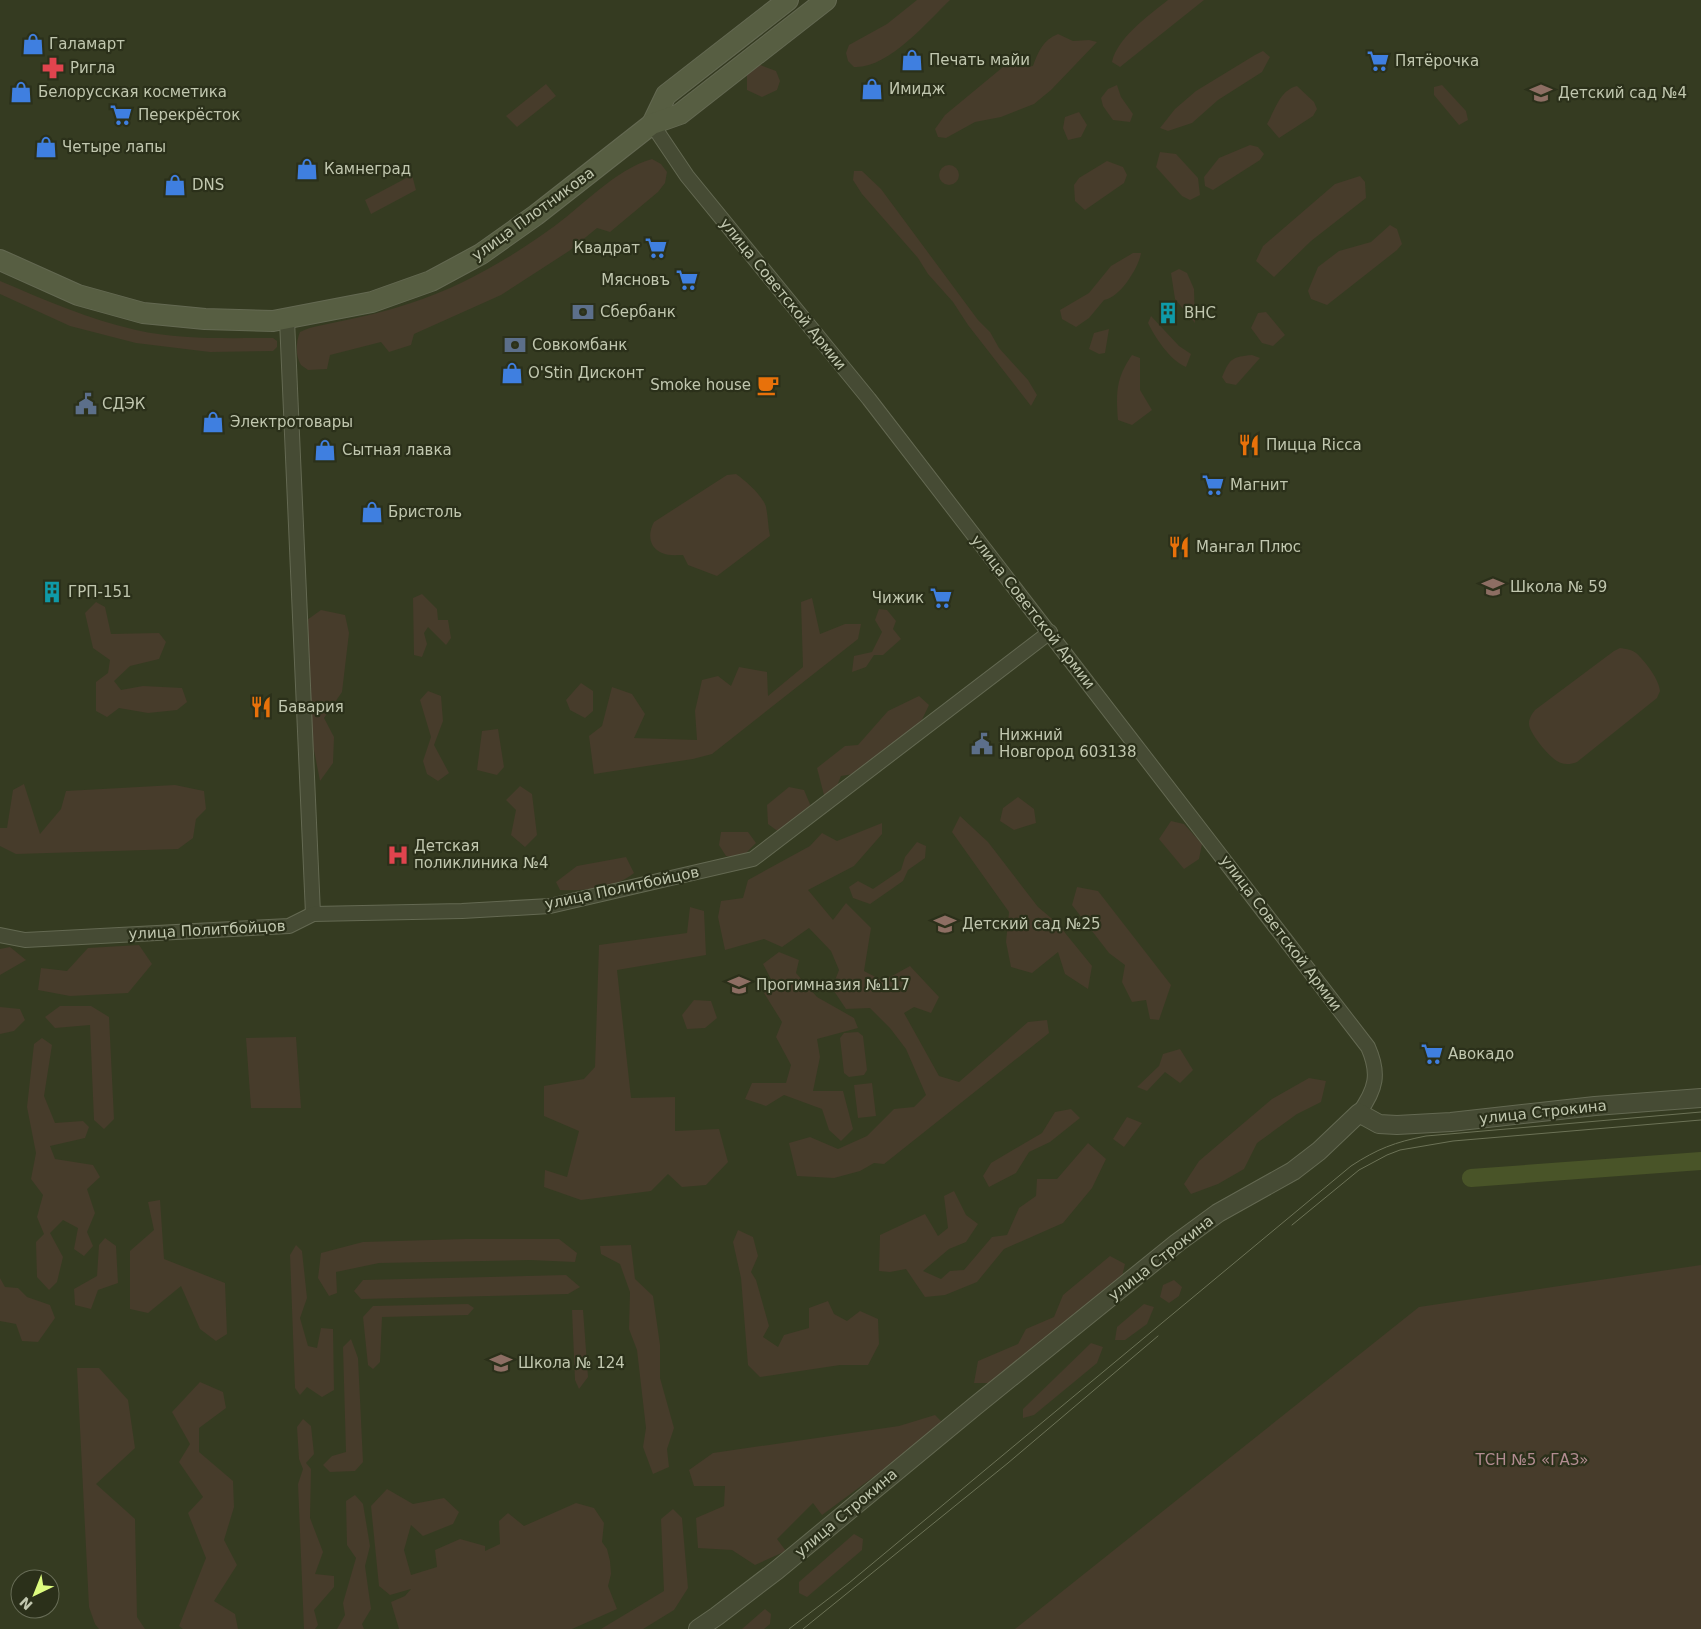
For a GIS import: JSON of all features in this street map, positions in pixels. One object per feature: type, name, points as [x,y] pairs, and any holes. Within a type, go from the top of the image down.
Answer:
[{"type":"main road","points":[[652,124],[666,95],[788,0]]},
{"type":"main road","points":[[652,124],[680,114],[826,0]]},
{"type":"main road","name":"улица Плотникова","points":[[0,260],[78,296],[144,313],[205,319],[287,320],[372,302],[431,281],[481,254],[652,124]]},
{"type":"street","name":"улица Советской Армии","points":[[652,124],[687,176],[869,399],[1368,1046],[1375,1062],[1374,1086],[1368,1100],[1359,1113]]},
{"type":"street","points":[[287,320],[313,914]]},
{"type":"street","name":"улица Политбойцов","points":[[0,936],[25,940],[289,926],[313,914],[462,911],[550,906],[753,859],[1050,632]]},
{"type":"street","name":"улица Строкина","points":[[698,1629],[777,1570],[974,1407],[1177,1243],[1218,1213],[1293,1171],[1319,1151],[1359,1113],[1379,1124],[1397,1125],[1451,1122],[1595,1106],[1701,1098]]},
{"type":"green space","points":[[917,0],[950,0],[906,43],[880,60],[867,66],[854,67],[848,61],[846,53],[849,45],[887,24]]},
{"type":"green space","points":[[1168,0],[1204,0],[1120,67],[1112,62],[1120,44],[1127,36]]},
{"type":"green space","points":[[1058,34],[1073,41],[1089,40],[1097,42],[1051,90],[1034,104],[1001,117],[975,122],[946,138],[938,137],[935,129],[945,115],[1003,67],[1019,62],[1025,67],[1033,66],[1039,51],[1045,43]]},
{"type":"green space","points":[[1263,51],[1270,57],[1262,72],[1218,100],[1192,123],[1168,131],[1160,128],[1175,109],[1196,91]]},
{"type":"green space","points":[[760,65],[776,71],[780,81],[777,90],[762,97],[747,90],[747,75]]},
{"type":"green space","points":[[546,84],[556,96],[517,127],[506,116]]},
{"type":"green space","points":[[1117,85],[1121,97],[1133,114],[1130,122],[1113,120],[1103,106],[1101,98],[1108,89]]},
{"type":"green space","points":[[1442,85],[1466,111],[1468,120],[1459,125],[1434,95],[1434,87]]},
{"type":"green space","points":[[1297,86],[1314,102],[1317,109],[1313,116],[1279,138],[1267,124],[1282,96],[1291,88]]},
{"type":"green space","points":[[1079,112],[1087,125],[1081,137],[1068,140],[1063,128],[1065,117]]},
{"type":"green space","points":[[1250,145],[1258,147],[1264,154],[1260,160],[1213,190],[1205,186],[1204,177],[1219,158]]},
{"type":"green space","points":[[1160,152],[1176,154],[1198,178],[1200,195],[1190,200],[1182,196],[1156,167]]},
{"type":"green space","points":[[652,159],[661,164],[667,172],[665,183],[658,192],[610,232],[597,228],[569,251],[501,295],[414,334],[411,345],[389,352],[381,342],[330,355],[327,369],[308,370],[301,365],[297,348],[300,332],[402,306],[466,281],[533,241],[625,171]]},
{"type":"green space","points":[[1107,161],[1123,167],[1127,175],[1124,183],[1085,210],[1075,201],[1074,185],[1079,178]]},
{"type":"green space","points":[[949,165],[956,168],[959,175],[956,182],[949,185],[942,182],[939,175],[942,168]]},
{"type":"green space","points":[[854,171],[862,171],[881,189],[978,320],[990,332],[999,348],[1028,380],[1037,395],[1031,406],[968,325],[953,302],[928,274],[918,258],[862,194],[853,180]]},
{"type":"green space","points":[[412,175],[416,190],[371,214],[365,200]]},
{"type":"green space","points":[[1360,176],[1365,182],[1366,198],[1311,241],[1274,277],[1256,261],[1263,246],[1335,184]]},
{"type":"green space","points":[[1390,225],[1397,229],[1402,244],[1397,250],[1327,305],[1311,299],[1308,291],[1318,267],[1339,251],[1371,242]]},
{"type":"green space","points":[[1133,253],[1141,253],[1137,266],[1128,281],[1116,294],[1104,300],[1089,318],[1076,327],[1062,319],[1060,310],[1089,293],[1111,266]]},
{"type":"green space","points":[[1179,269],[1187,273],[1194,289],[1195,323],[1175,299],[1171,273]]},
{"type":"green space","points":[[0,281],[84,315],[118,326],[187,337],[273,338],[277,341],[277,347],[273,351],[210,352],[136,343],[70,326],[0,294]]},
{"type":"green space","points":[[1266,312],[1285,335],[1273,346],[1262,343],[1251,328],[1258,313]]},
{"type":"green space","points":[[1151,316],[1179,346],[1191,354],[1186,367],[1174,359],[1159,342],[1148,323]]},
{"type":"green space","points":[[1109,329],[1105,353],[1099,354],[1089,349],[1094,333]]},
{"type":"green space","points":[[1132,355],[1140,358],[1140,390],[1152,410],[1132,425],[1118,420],[1117,401],[1120,378]]},
{"type":"green space","points":[[1252,355],[1260,358],[1236,385],[1226,383],[1222,377],[1230,362],[1236,358]]},
{"type":"green space","points":[[736,474],[753,489],[764,503],[767,510],[770,536],[717,576],[688,565],[683,555],[664,554],[654,547],[650,535],[654,522],[727,475]]},
{"type":"green space","points":[[422,594],[437,609],[438,620],[448,620],[451,638],[446,645],[428,627],[424,633],[427,644],[422,657],[414,655],[413,598]]},
{"type":"green space","points":[[812,598],[820,634],[845,624],[861,624],[858,639],[712,754],[693,759],[594,774],[589,736],[602,726],[612,687],[632,694],[645,714],[634,738],[697,740],[695,711],[702,680],[718,676],[731,686],[739,667],[767,672],[768,696],[803,667],[801,602]]},
{"type":"green space","points":[[96,602],[105,607],[111,634],[159,633],[166,642],[159,659],[130,666],[114,681],[121,690],[143,686],[182,688],[187,702],[177,710],[148,713],[119,708],[107,717],[96,711],[96,682],[108,673],[110,660],[93,648],[85,613]]},
{"type":"green space","points":[[879,609],[887,610],[896,621],[893,629],[901,639],[883,655],[874,655],[866,667],[852,672],[854,656],[872,652],[882,632],[875,620]]},
{"type":"green space","points":[[321,610],[345,615],[349,633],[342,692],[324,718],[334,737],[333,763],[320,781],[310,730],[307,620]]},
{"type":"green space","points":[[1620,648],[1634,652],[1647,665],[1659,686],[1660,691],[1657,698],[1577,762],[1563,764],[1557,761],[1533,734],[1529,724],[1532,715],[1535,710]]},
{"type":"green space","points":[[581,683],[593,691],[593,711],[585,718],[570,710],[566,700]]},
{"type":"green space","points":[[428,691],[441,696],[443,721],[434,745],[449,773],[438,781],[427,774],[423,761],[431,737],[420,700]]},
{"type":"green space","points":[[919,696],[929,705],[918,728],[866,772],[841,776],[833,796],[824,795],[817,768],[845,746],[858,745],[888,711]]},
{"type":"green space","points":[[498,729],[504,767],[497,775],[477,770],[482,731]]},
{"type":"green space","points":[[24,784],[40,834],[61,809],[66,791],[175,785],[204,791],[206,809],[196,819],[193,838],[178,849],[16,854],[0,846],[0,828],[7,828],[13,790]]},
{"type":"green space","points":[[520,786],[532,794],[537,835],[525,847],[511,835],[516,810],[506,800]]},
{"type":"green space","points":[[789,787],[804,790],[812,809],[783,835],[768,824],[767,805]]},
{"type":"green space","points":[[1018,797],[1034,809],[1036,823],[1014,830],[1000,821],[1003,808]]},
{"type":"green space","points":[[960,816],[988,842],[1038,907],[1057,923],[1092,966],[1088,989],[1065,974],[1058,952],[1032,973],[1011,967],[1006,942],[1009,912],[952,832]]},
{"type":"green space","points":[[1171,821],[1184,824],[1202,844],[1199,859],[1184,869],[1159,839]]},
{"type":"green space","points":[[882,823],[882,834],[854,866],[808,890],[833,920],[846,903],[871,928],[864,971],[883,981],[910,966],[939,997],[931,1013],[914,1007],[904,1013],[939,1076],[959,1082],[1028,1022],[1047,1020],[1049,1033],[884,1164],[874,1163],[860,1171],[834,1178],[797,1176],[789,1143],[810,1137],[838,1149],[867,1136],[894,1109],[914,1107],[926,1095],[906,1049],[890,1028],[870,1008],[846,1009],[832,988],[839,970],[831,951],[809,928],[782,947],[764,939],[725,950],[718,917],[721,901],[743,898],[748,880],[810,846],[822,833],[837,841]]},
{"type":"green space","points":[[721,832],[748,832],[756,843],[740,859],[726,856],[719,845]]},
{"type":"green space","points":[[917,842],[926,846],[925,858],[908,870],[903,881],[870,904],[853,898],[849,887],[858,881],[873,889],[901,870],[905,857]]},
{"type":"green space","points":[[626,857],[634,873],[618,883],[599,888],[560,890],[556,882],[577,866]]},
{"type":"green space","points":[[1077,887],[1098,891],[1171,985],[1159,1020],[1150,1019],[1146,1000],[1132,1002],[1122,982],[1125,965],[1109,953],[1072,905]]},
{"type":"green space","points":[[690,907],[704,911],[706,955],[617,970],[631,1098],[675,1097],[675,1131],[719,1129],[728,1162],[706,1185],[682,1187],[668,1174],[651,1191],[581,1200],[544,1187],[545,1170],[567,1177],[579,1131],[544,1116],[544,1086],[584,1079],[595,1067],[599,945],[687,933]]},
{"type":"green space","points":[[139,945],[152,964],[128,993],[70,996],[38,990],[41,968],[67,971],[88,948]]},
{"type":"green space","points":[[10,947],[26,960],[0,975],[0,949]]},
{"type":"green space","points":[[779,952],[799,960],[796,973],[817,997],[854,1018],[858,1028],[817,1039],[820,1057],[813,1091],[843,1091],[853,1129],[841,1141],[829,1130],[822,1109],[784,1095],[766,1106],[745,1099],[752,1083],[786,1083],[791,1065],[776,1037],[782,1022],[764,993],[774,985],[763,964]]},
{"type":"green space","points":[[694,1000],[711,1001],[717,1018],[705,1028],[687,1029],[682,1015]]},
{"type":"green space","points":[[60,1006],[91,1006],[109,1017],[114,1119],[104,1129],[94,1120],[90,1025],[55,1028],[45,1017]]},
{"type":"green space","points":[[0,1007],[20,1009],[25,1020],[14,1031],[0,1034]]},
{"type":"green space","points":[[858,1032],[863,1036],[867,1070],[864,1075],[849,1077],[844,1073],[840,1038],[844,1033]]},
{"type":"green space","points":[[296,1037],[301,1108],[251,1108],[246,1038]]},
{"type":"green space","points":[[42,1038],[52,1045],[44,1096],[55,1123],[83,1121],[89,1127],[85,1138],[50,1146],[55,1159],[93,1165],[100,1177],[87,1189],[95,1213],[87,1232],[93,1246],[84,1256],[74,1249],[78,1228],[63,1220],[50,1233],[63,1257],[57,1282],[49,1290],[37,1277],[36,1242],[44,1234],[37,1217],[43,1195],[31,1179],[36,1153],[27,1107],[34,1044]]},
{"type":"green space","points":[[1180,1049],[1193,1070],[1180,1083],[1165,1072],[1147,1091],[1137,1087],[1159,1066],[1163,1054]]},
{"type":"green space","points":[[1309,1078],[1326,1081],[1321,1102],[1297,1114],[1257,1143],[1244,1169],[1218,1184],[1191,1194],[1184,1184],[1199,1161],[1272,1099]]},
{"type":"green space","points":[[872,1083],[876,1116],[858,1118],[854,1085]]},
{"type":"green space","points":[[1071,1109],[1080,1118],[1050,1142],[1029,1152],[1016,1173],[989,1187],[983,1176],[991,1163],[1042,1133],[1055,1112]]},
{"type":"green space","points":[[1127,1117],[1142,1123],[1124,1147],[1113,1139]]},
{"type":"green space","points":[[1088,1143],[1106,1159],[1092,1188],[1063,1223],[1004,1249],[977,1282],[945,1295],[925,1297],[906,1269],[890,1272],[879,1271],[880,1235],[925,1214],[938,1236],[948,1228],[944,1196],[954,1191],[966,1215],[978,1224],[966,1242],[949,1249],[923,1271],[941,1279],[950,1271],[964,1270],[992,1237],[1007,1235],[1019,1208],[1036,1196],[1037,1179],[1057,1179]]},
{"type":"green space","points":[[160,1200],[164,1259],[225,1283],[227,1334],[216,1341],[200,1329],[181,1286],[148,1313],[130,1309],[130,1251],[154,1230],[148,1202]]},
{"type":"green space","points":[[738,1230],[753,1237],[758,1256],[751,1272],[756,1280],[769,1326],[763,1337],[778,1347],[784,1335],[809,1328],[809,1308],[828,1301],[834,1314],[847,1321],[860,1311],[878,1319],[879,1344],[868,1365],[840,1365],[760,1377],[748,1365],[741,1278],[733,1242]]},
{"type":"green space","points":[[105,1238],[116,1246],[118,1283],[98,1290],[91,1309],[75,1305],[74,1289],[97,1276],[99,1245]]},
{"type":"green space","points":[[559,1239],[577,1253],[575,1262],[530,1260],[379,1263],[336,1272],[337,1293],[329,1296],[318,1278],[321,1253],[363,1242]]},
{"type":"green space","points":[[296,1245],[302,1251],[307,1298],[300,1318],[308,1346],[317,1348],[321,1328],[333,1329],[334,1390],[322,1397],[307,1387],[300,1395],[295,1388],[290,1255]]},
{"type":"green space","points":[[631,1245],[635,1279],[653,1296],[660,1345],[660,1378],[674,1428],[667,1449],[669,1467],[653,1474],[643,1447],[646,1428],[637,1350],[629,1329],[630,1292],[620,1264],[601,1254],[600,1246]]},
{"type":"green space","points":[[1110,1256],[1125,1264],[1121,1281],[999,1383],[974,1383],[978,1361],[1018,1344],[1026,1329],[1054,1317],[1063,1295]]},
{"type":"green space","name":"ТСН №5 «ГАЗ»","points":[[1701,1265],[1701,1629],[1015,1629],[1419,1307]]},
{"type":"green space","points":[[566,1275],[580,1287],[568,1294],[361,1299],[354,1291],[363,1280]]},
{"type":"green space","points":[[0,1278],[5,1287],[18,1288],[27,1297],[50,1305],[55,1318],[38,1342],[22,1341],[16,1324],[0,1321]]},
{"type":"green space","points":[[1174,1280],[1182,1287],[1179,1296],[1169,1303],[1160,1297],[1163,1285]]},
{"type":"green space","points":[[468,1304],[474,1308],[468,1315],[382,1317],[380,1362],[373,1369],[368,1365],[363,1317],[373,1306]]},
{"type":"green space","points":[[1144,1304],[1154,1307],[1147,1324],[1125,1340],[1115,1340],[1117,1327]]},
{"type":"green space","points":[[572,1310],[583,1310],[588,1377],[579,1389],[575,1380]]},
{"type":"green space","points":[[351,1339],[358,1358],[363,1462],[355,1471],[330,1472],[323,1465],[332,1456],[346,1452],[343,1347]]},
{"type":"green space","points":[[1091,1343],[1103,1347],[1097,1363],[1034,1415],[1023,1418],[1023,1409]]},
{"type":"green space","points":[[77,1368],[99,1368],[128,1400],[135,1448],[96,1484],[135,1519],[137,1617],[145,1629],[99,1629],[95,1624],[89,1607]]},
{"type":"green space","points":[[200,1382],[223,1392],[226,1408],[199,1428],[199,1452],[233,1481],[234,1507],[224,1540],[237,1565],[214,1601],[235,1614],[238,1629],[183,1629],[179,1626],[206,1558],[188,1513],[203,1497],[179,1462],[190,1444],[172,1412]]},
{"type":"green space","points":[[935,1415],[942,1422],[922,1441],[822,1515],[813,1503],[777,1539],[786,1551],[755,1565],[732,1550],[698,1548],[696,1518],[724,1506],[725,1486],[694,1486],[689,1470],[713,1453],[899,1426]]},
{"type":"green space","points":[[303,1419],[311,1426],[314,1454],[306,1463],[311,1469],[310,1518],[323,1552],[315,1574],[334,1576],[334,1587],[314,1610],[318,1625],[315,1629],[304,1629],[298,1484],[303,1469],[299,1459],[297,1427]]},
{"type":"green space","points":[[387,1489],[413,1504],[444,1498],[459,1512],[453,1524],[423,1536],[411,1525],[404,1550],[411,1575],[437,1567],[435,1550],[460,1539],[485,1546],[485,1551],[500,1544],[499,1521],[508,1513],[524,1526],[576,1503],[594,1508],[604,1523],[602,1542],[607,1549],[611,1574],[608,1586],[617,1609],[572,1629],[399,1629],[391,1602],[405,1596],[411,1589],[390,1595],[379,1586],[371,1506]]},
{"type":"green space","points":[[355,1495],[363,1504],[370,1546],[365,1566],[371,1609],[362,1624],[364,1629],[337,1629],[345,1615],[343,1603],[356,1558],[347,1545],[346,1501]]},
{"type":"green space","points":[[673,1509],[682,1518],[688,1588],[674,1610],[643,1629],[601,1629],[664,1591],[661,1519]]},
{"type":"green space","points":[[854,1534],[863,1539],[862,1550],[807,1597],[799,1593],[799,1582]]},
{"type":"green space","points":[[765,1609],[771,1614],[770,1624],[764,1629],[742,1629]]},
{"type":"waterway","points":[[1471,1178],[1701,1161]]},
{"type":"tram line","points":[[789,1629],[849,1583],[1351,1166],[1369,1155],[1387,1147],[1426,1136],[1701,1112]]},
{"type":"tram line","points":[[1292,1225],[1359,1170],[1400,1150],[1453,1141],[1701,1120]]},
{"type":"tram line","points":[[803,1629],[1008,1463],[1158,1336]]},
{"type":"place","name":"Галамарт","points":[[33,44]]},
{"type":"place","name":"Печать майи","points":[[912,60]]},
{"type":"place","name":"Пятёрочка","points":[[1378,61]]},
{"type":"place","name":"Ригла","points":[[53,68]]},
{"type":"place","name":"Имидж","points":[[872,89]]},
{"type":"place","name":"Белорусская косметика","points":[[21,92]]},
{"type":"place","name":"Детский сад №4","points":[[1541,93]]},
{"type":"place","name":"Перекрёсток","points":[[121,115]]},
{"type":"place","name":"Четыре лапы","points":[[46,147]]},
{"type":"place","name":"Камнеград","points":[[307,169]]},
{"type":"place","name":"DNS","points":[[175,185]]},
{"type":"place","name":"Квадрат","points":[[656,248]]},
{"type":"place","name":"Мясновъ","points":[[687,280]]},
{"type":"place","name":"Сбербанк","points":[[583,312]]},
{"type":"place","name":"ВНС","points":[[1168,313]]},
{"type":"place","name":"Совкомбанк","points":[[515,345]]},
{"type":"place","name":"O'Stin Дисконт","points":[[512,373]]},
{"type":"place","name":"Smoke house","points":[[768,385]]},
{"type":"place","name":"СДЭК","points":[[86,404]]},
{"type":"place","name":"Электротовары","points":[[213,422]]},
{"type":"place","name":"Пицца Ricca","points":[[1249,445]]},
{"type":"place","name":"Сытная лавка","points":[[325,450]]},
{"type":"place","name":"Магнит","points":[[1213,485]]},
{"type":"place","name":"Бристоль","points":[[372,512]]},
{"type":"place","name":"Мангал Плюс","points":[[1179,547]]},
{"type":"place","name":"Школа № 59","points":[[1493,587]]},
{"type":"place","name":"ГРП-151","points":[[52,592]]},
{"type":"place","name":"Чижик","points":[[941,598]]},
{"type":"place","name":"Бавария","points":[[261,707]]},
{"type":"place","name":"Нижний Новгород 603138","points":[[982,744]]},
{"type":"place","name":"Детская поликлиника №4","points":[[398,855]]},
{"type":"place","name":"Детский сад №25","points":[[945,924]]},
{"type":"place","name":"Прогимназия №117","points":[[739,985]]},
{"type":"place","name":"Авокадо","points":[[1432,1054]]},
{"type":"place","name":"Школа № 124","points":[[501,1363]]}]
